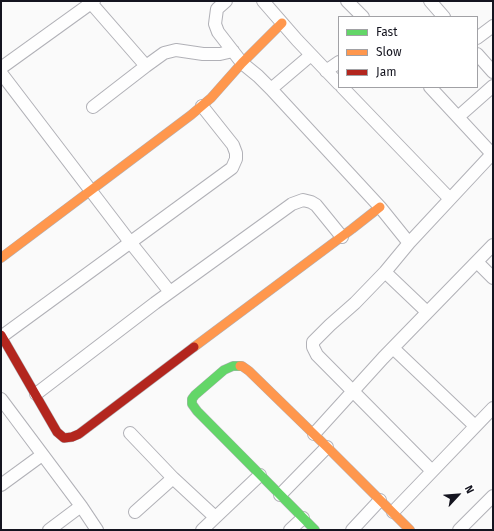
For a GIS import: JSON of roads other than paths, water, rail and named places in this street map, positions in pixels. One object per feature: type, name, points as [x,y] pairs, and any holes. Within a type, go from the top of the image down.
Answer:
[{"type":"street","points":[[226,1],[217,9],[215,24],[218,32],[242,63],[272,89],[380,207],[409,243]]},
{"type":"street","points":[[263,1],[338,83]]},
{"type":"street","points":[[347,1],[362,16]]},
{"type":"street","points":[[430,1],[443,16]]},
{"type":"street","points":[[1,68],[93,2],[146,66]]},
{"type":"street","points":[[1,258],[202,106],[282,23]]},
{"type":"street","points":[[478,37],[493,26]]},
{"type":"street","points":[[93,107],[164,53],[176,50],[203,54],[220,54],[233,51]]},
{"type":"street","points":[[272,89],[311,55]]},
{"type":"street","points":[[478,55],[493,72]]},
{"type":"street","points":[[326,70],[338,63]]},
{"type":"street","points":[[1,73],[170,292]]},
{"type":"street","points":[[458,117],[493,86]]},
{"type":"street","points":[[343,88],[450,199]]},
{"type":"street","points":[[431,88],[492,155],[409,243],[385,272],[313,342],[312,347],[317,355],[432,471]]},
{"type":"street","points":[[202,106],[235,149],[236,159],[232,168],[1,336],[57,432],[64,438],[79,434],[380,207]]},
{"type":"street","points":[[36,394],[170,292],[292,204],[303,200],[316,205],[342,237]]},
{"type":"street","points":[[314,434],[427,312],[493,245]]},
{"type":"street","points":[[477,262],[493,278]]},
{"type":"street","points":[[385,272],[427,312]]},
{"type":"street","points":[[393,348],[475,426]]},
{"type":"street","points":[[314,530],[197,411],[192,404],[192,399],[195,395],[224,370],[233,366],[242,366],[249,371],[410,530]]},
{"type":"street","points":[[1,399],[81,506],[97,530]]},
{"type":"street","points":[[393,512],[493,408]]},
{"type":"street","points":[[130,433],[173,478],[215,517]]},
{"type":"street","points":[[280,495],[327,447]]},
{"type":"street","points":[[1,485],[42,455]]},
{"type":"street","points":[[202,530],[260,475]]},
{"type":"street","points":[[134,512],[173,478]]},
{"type":"street","points":[[459,530],[493,496]]},
{"type":"street","points":[[352,530],[380,500]]},
{"type":"street","points":[[49,530],[81,506]]},
{"type":"street","points":[[290,530],[303,518]]}]
